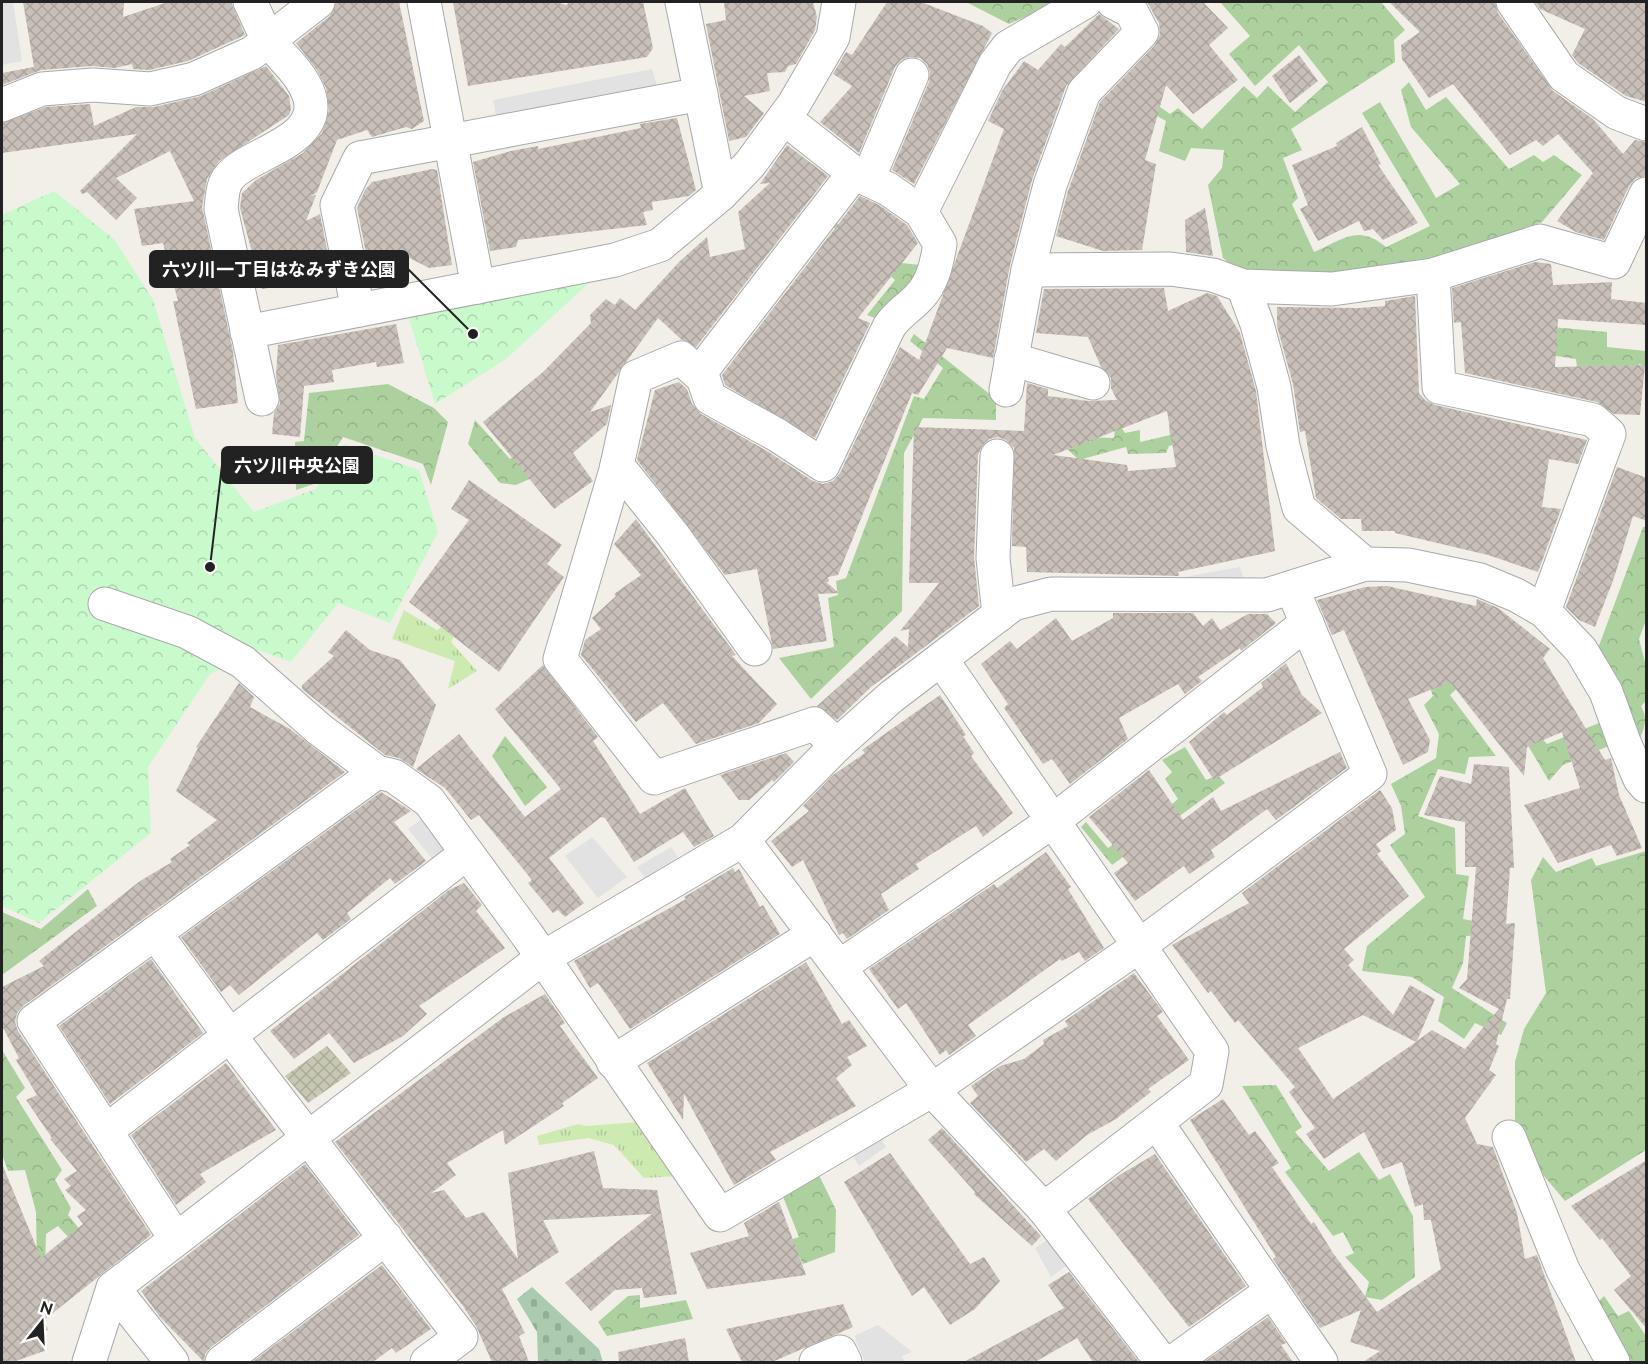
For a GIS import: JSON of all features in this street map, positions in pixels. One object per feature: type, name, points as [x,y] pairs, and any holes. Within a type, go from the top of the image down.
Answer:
[{"type":"street","points":[[250,2],[270,41],[298,74],[309,96],[309,112],[303,126],[278,149],[239,169],[226,180],[220,209],[262,399]]},
{"type":"street","points":[[2,105],[42,89],[93,85],[150,88],[194,79],[252,53],[318,2]]},
{"type":"street","points":[[424,2],[478,287]]},
{"type":"street","points":[[682,2],[720,194]]},
{"type":"street","points":[[247,332],[615,260],[660,245],[720,194],[750,164],[784,118],[833,37],[839,2]]},
{"type":"street","points":[[921,212],[995,64],[1008,47],[1085,2]]},
{"type":"street","points":[[1094,382],[1008,374],[1028,270],[1050,185],[1084,92],[1142,32],[1131,11],[1113,2]]},
{"type":"street","points":[[1512,2],[1564,76],[1617,113],[1647,124]]},
{"type":"street","points":[[699,374],[861,176],[889,135],[912,75]]},
{"type":"street","points":[[358,310],[337,205],[360,158],[701,94]]},
{"type":"street","points":[[784,118],[861,176],[888,189],[921,212],[940,244],[936,269],[921,295],[896,317],[889,327],[823,465],[777,435],[710,398],[699,374],[681,358],[636,377],[617,465],[560,659],[654,778],[819,728],[891,697],[1013,604],[1051,594],[1267,595],[1365,564],[1408,565],[1480,580],[1516,595],[1544,611],[1581,650],[1606,692],[1640,779],[1647,786]]},
{"type":"street","points":[[1028,270],[1170,269],[1213,275],[1243,286],[1332,289],[1434,275],[1540,241],[1614,262],[1647,194]]},
{"type":"street","points":[[1434,275],[1439,387],[1593,420],[1609,435],[1544,611]]},
{"type":"street","points":[[1243,286],[1257,324],[1274,387],[1283,446],[1299,508],[1365,564]]},
{"type":"street","points":[[997,456],[993,558],[999,615]]},
{"type":"street","points":[[617,465],[673,535],[755,649]]},
{"type":"street","points":[[105,604],[187,632],[243,662],[320,729],[377,772],[394,776],[429,801],[720,1215],[932,1090],[1139,946],[1370,774],[1292,588]]},
{"type":"street","points":[[839,967],[1053,821],[1307,623]]},
{"type":"street","points":[[940,659],[1212,1051],[1206,1084],[1044,1209]]},
{"type":"street","points":[[89,1362],[113,1288],[541,959],[743,840],[819,728]]},
{"type":"street","points":[[176,1239],[34,1021],[377,772]]},
{"type":"street","points":[[743,840],[932,1090],[1044,1209],[1162,1362]]},
{"type":"street","points":[[106,1131],[467,853]]},
{"type":"street","points":[[155,933],[230,1036],[461,1337],[428,1362]]},
{"type":"street","points":[[613,1062],[815,934]]},
{"type":"street","points":[[1157,1123],[1321,1362]]},
{"type":"street","points":[[1509,1137],[1563,1270],[1613,1362]]},
{"type":"street","points":[[222,1362],[386,1238]]},
{"type":"street","points":[[113,1288],[172,1362]]},
{"type":"street","points":[[1173,1362],[1272,1291]]},
{"type":"street","points":[[816,1362],[840,1352],[845,1362]]},
{"type":"shaded area","points":[[2,2],[13,2],[22,61],[2,65]]},
{"type":"shaded area","points":[[652,69],[657,86],[496,116],[493,100]]},
{"type":"shaded area","points":[[1240,567],[1245,583],[1190,585],[1189,576]]},
{"type":"shaded area","points":[[423,818],[445,846],[443,857],[435,862],[408,829]]},
{"type":"shaded area","points":[[592,837],[627,877],[598,898],[565,856]]},
{"type":"shaded area","points":[[671,847],[678,857],[645,878],[637,867]]},
{"type":"shaded area","points":[[327,1046],[351,1073],[308,1103],[285,1076]]},
{"type":"shaded area","points":[[878,1132],[886,1147],[859,1166],[847,1148]]},
{"type":"shaded area","points":[[1052,1237],[1069,1264],[1051,1277],[1035,1248]]},
{"type":"shaded area","points":[[878,1325],[912,1352],[902,1356],[905,1362],[865,1362],[854,1336]]},
{"type":"green space","points":[[966,2],[1058,2],[1009,24]]},
{"type":"green space","points":[[1220,2],[1381,2],[1405,30],[1394,40],[1395,62],[1291,129],[1302,150],[1283,158],[1298,198],[1292,204],[1314,252],[1343,239],[1359,235],[1376,240],[1386,247],[1430,226],[1362,113],[1380,102],[1436,198],[1460,184],[1411,127],[1401,90],[1409,82],[1426,110],[1446,97],[1509,169],[1534,155],[1543,162],[1554,155],[1582,175],[1542,222],[1404,267],[1315,273],[1238,270],[1223,258],[1208,185],[1222,168],[1224,150],[1191,148],[1185,161],[1159,151],[1166,121],[1132,102],[1136,90],[1170,114],[1178,108],[1202,129],[1244,86],[1257,98],[1268,86],[1295,112],[1328,82],[1299,45],[1255,86],[1229,54],[1250,36]]},
{"type":"green space","points":[[54,191],[114,239],[153,300],[195,438],[254,512],[316,489],[344,444],[419,470],[438,532],[390,623],[338,603],[291,662],[259,650],[210,674],[148,767],[151,833],[39,923],[2,906],[2,215]]},
{"type":"green space","points":[[836,223],[901,263],[931,266],[880,320],[867,315],[895,280],[833,227]]},
{"type":"green space","points":[[586,275],[589,283],[506,359],[435,404],[406,309]]},
{"type":"green space","points":[[1509,323],[1607,332],[1607,347],[1646,351],[1646,366],[1639,364],[1633,373],[1577,367],[1576,359],[1550,355]]},
{"type":"green space","points":[[914,334],[996,399],[996,420],[923,418],[904,453],[902,611],[811,699],[779,658],[834,647],[828,598],[838,595],[836,581],[846,578],[914,396],[924,399],[943,368],[910,341]]},
{"type":"green space","points":[[388,384],[434,408],[448,422],[431,485],[423,464],[343,437],[314,484],[296,490],[295,442],[304,441],[309,393]]},
{"type":"green space","points":[[1204,418],[1212,435],[1169,446],[1166,453],[1128,454],[1126,447],[1079,460],[1053,436],[1114,438],[1116,419],[1125,433],[1140,430],[1140,442],[1170,435],[1169,427]]},
{"type":"green space","points":[[475,420],[510,459],[548,425],[536,476],[516,485],[500,483],[468,444]]},
{"type":"green space","points":[[1643,527],[1646,527],[1646,620],[1639,639],[1646,666],[1646,701],[1641,706],[1645,724],[1638,741],[1597,651]]},
{"type":"green space","points":[[404,610],[437,630],[443,626],[456,633],[451,642],[477,671],[448,689],[455,661],[392,639]]},
{"type":"green space","points":[[1418,655],[1468,678],[1450,695],[1496,756],[1469,757],[1465,774],[1438,769],[1418,816],[1455,828],[1456,874],[1469,876],[1463,919],[1494,925],[1493,935],[1466,936],[1463,963],[1452,988],[1507,1023],[1501,1035],[1475,1023],[1464,1039],[1438,1021],[1444,997],[1412,977],[1362,971],[1367,946],[1425,897],[1390,845],[1405,834],[1401,806],[1391,784],[1436,758],[1439,734],[1424,705],[1433,696]]},
{"type":"green space","points":[[1599,723],[1609,746],[1563,765],[1549,781],[1527,744],[1538,734],[1547,744]]},
{"type":"green space","points":[[505,736],[547,787],[525,806],[492,756]]},
{"type":"green space","points":[[1185,747],[1206,780],[1218,775],[1225,783],[1112,865],[1081,827],[1086,822],[1108,848],[1121,839],[1127,843],[1178,799],[1165,779],[1172,772],[1162,760]]},
{"type":"green space","points":[[1646,851],[1646,1150],[1565,1201],[1539,1170],[1515,1124],[1515,1062],[1524,1029],[1546,993],[1531,880],[1543,857],[1556,872],[1592,858],[1596,866]]},
{"type":"green space","points":[[88,889],[97,906],[2,975],[2,912],[41,929]]},
{"type":"green space","points":[[2,1050],[25,1088],[16,1097],[62,1170],[55,1180],[71,1208],[68,1215],[105,1260],[97,1268],[58,1226],[46,1234],[45,1268],[37,1268],[36,1212],[25,1170],[8,1171],[2,1154]]},
{"type":"green space","points":[[1276,1085],[1302,1127],[1295,1132],[1329,1171],[1359,1152],[1379,1180],[1390,1174],[1413,1216],[1415,1277],[1382,1300],[1365,1297],[1369,1282],[1345,1257],[1354,1253],[1343,1232],[1333,1236],[1285,1172],[1291,1168],[1242,1086]]},
{"type":"green space","points":[[639,1122],[678,1176],[644,1178],[614,1145],[588,1138],[539,1145],[537,1136],[578,1124],[586,1126]]},
{"type":"green space","points":[[816,1169],[836,1210],[835,1252],[803,1264],[790,1240],[799,1237],[780,1189]]},
{"type":"green space","points":[[532,1287],[599,1349],[603,1362],[538,1362],[537,1332],[517,1299]]},
{"type":"green space","points":[[640,1295],[640,1308],[686,1300],[693,1319],[607,1336],[598,1322],[628,1296]]},
{"type":"green space","points":[[1604,1296],[1618,1316],[1629,1311],[1646,1336],[1646,1362],[1620,1362],[1592,1308]]},
{"type":"building","points":[[23,2],[124,2],[123,17],[168,2],[231,2],[245,35],[188,61],[149,70],[133,69],[132,64],[115,68],[92,66],[41,70],[2,85],[2,73],[34,67]]},
{"type":"building","points":[[336,2],[399,2],[424,121],[412,129],[406,127],[372,137],[367,130],[337,140],[317,192],[311,196],[316,195],[306,221],[320,214],[334,285],[320,287],[318,281],[262,289],[240,208],[242,193],[256,180],[303,153],[322,133],[329,111],[326,88],[317,70],[296,43],[330,16]]},
{"type":"building","points":[[453,2],[556,2],[566,5],[570,2],[643,2],[653,48],[647,57],[468,86]]},
{"type":"building","points":[[724,2],[813,2],[817,17],[815,30],[796,64],[788,66],[785,72],[767,73],[770,91],[744,96],[764,113],[746,137],[729,141],[706,24],[726,20]]},
{"type":"building","points":[[887,2],[921,2],[983,26],[992,33],[914,184],[892,170],[929,82],[930,72],[927,64],[920,58],[909,57],[901,60],[895,67],[859,153],[820,122],[852,86],[833,74],[846,52],[852,55]]},
{"type":"building","points":[[1147,2],[1203,2],[1228,28],[1209,45],[1238,80],[1193,114],[1166,85],[1145,160],[1156,164],[1142,250],[1103,251],[1056,236],[1068,191],[1100,102],[1155,45],[1160,35],[1159,23]]},
{"type":"building","points":[[1389,2],[1495,2],[1498,13],[1553,91],[1593,119],[1623,154],[1635,140],[1647,142],[1647,176],[1636,178],[1629,186],[1604,240],[1576,232],[1557,221],[1593,173],[1558,134],[1543,146],[1536,140],[1510,155],[1453,84],[1429,98],[1402,59],[1401,45],[1420,32]]},
{"type":"building","points":[[1535,2],[1647,2],[1647,102],[1626,96],[1578,63],[1572,55],[1585,29],[1540,9]]},
{"type":"building","points":[[1099,14],[1119,29],[1066,86],[1032,180],[1010,265],[993,358],[947,348],[918,395],[912,393],[838,575],[828,577],[829,582],[826,582],[839,593],[818,594],[827,641],[773,649],[757,569],[725,575],[637,460],[655,390],[679,382],[687,389],[692,404],[701,414],[767,451],[813,481],[823,484],[833,481],[840,473],[900,347],[919,360],[1004,129],[988,121],[1002,91],[1024,61],[1038,70],[1061,44],[1065,47]]},
{"type":"building","points":[[1299,55],[1318,81],[1290,103],[1272,76]]},
{"type":"building","points":[[266,66],[289,96],[291,109],[289,115],[219,161],[207,179],[202,207],[233,351],[238,403],[196,409],[173,301],[178,301],[163,243],[142,246],[134,209],[194,201],[170,151],[116,178],[137,198],[116,220],[87,192],[82,194],[80,191],[137,134],[2,153],[2,123],[46,107],[90,104],[94,126],[136,107],[154,107],[201,96]]},
{"type":"building","points":[[677,118],[696,190],[689,196],[652,202],[653,210],[643,212],[647,225],[518,240],[516,247],[490,251],[473,162],[511,151],[538,146],[538,149],[641,128],[640,124]]},
{"type":"building","points":[[1362,127],[1381,164],[1378,165],[1418,223],[1383,240],[1373,229],[1364,231],[1359,221],[1318,241],[1300,209],[1308,205],[1292,165],[1337,146],[1336,143]]},
{"type":"building","points":[[787,145],[828,176],[696,347],[682,340],[658,318],[590,412],[611,405],[607,424],[573,453],[593,481],[554,509],[483,422],[543,372],[591,323],[590,315],[606,299],[615,305],[620,298],[635,310],[680,261],[707,237],[710,257],[745,249],[738,212],[770,183],[760,184]]},
{"type":"building","points":[[432,169],[437,170],[452,265],[429,268],[396,251],[399,274],[371,278],[357,208],[365,190],[372,182]]},
{"type":"building","points":[[860,196],[879,205],[907,225],[918,243],[858,318],[870,323],[815,438],[725,385],[722,375]]},
{"type":"building","points":[[1205,208],[1213,256],[1186,252],[1185,220]]},
{"type":"building","points":[[1535,262],[1551,264],[1553,285],[1612,282],[1611,299],[1647,303],[1647,325],[1558,319],[1555,367],[1645,365],[1640,415],[1614,414],[1597,402],[1465,373],[1461,322],[1454,323],[1452,288]]},
{"type":"building","points":[[1164,288],[1168,311],[1207,293],[1217,296],[1240,333],[1256,391],[1275,551],[1178,572],[1179,576],[1027,572],[1026,547],[1012,546],[1014,448],[1006,440],[998,437],[989,439],[982,446],[978,455],[974,557],[979,606],[871,687],[837,720],[817,706],[895,636],[908,647],[909,629],[900,631],[939,583],[909,583],[914,427],[1024,431],[1027,383],[1048,389],[1048,396],[1088,401],[1117,400],[1111,388],[1111,378],[1101,367],[1088,337],[1036,333],[1044,289]],"holes":[[[1167,411],[1176,467],[1128,471],[1127,465],[1053,455]]]},
{"type":"building","points":[[1415,296],[1419,393],[1425,400],[1435,405],[1587,440],[1578,464],[1549,459],[1542,507],[1561,509],[1538,572],[1488,555],[1395,533],[1395,531],[1362,531],[1361,519],[1341,519],[1316,498],[1305,431],[1300,432],[1293,384],[1277,326],[1277,307],[1385,306],[1385,301]]},
{"type":"building","points":[[396,324],[404,363],[377,367],[376,362],[332,370],[334,382],[304,386],[300,437],[272,434],[274,413],[280,404],[276,376],[278,345]]},
{"type":"building","points":[[1617,467],[1647,478],[1647,521],[1633,516],[1614,578],[1595,627],[1579,620],[1566,607]]},
{"type":"building","points":[[469,480],[562,545],[547,564],[564,577],[499,672],[409,602],[469,520],[451,509]]},
{"type":"building","points":[[636,519],[736,655],[732,656],[777,704],[759,723],[696,744],[663,703],[636,722],[581,655],[585,640],[601,629],[592,618],[616,596],[614,594],[641,575],[614,544]]},
{"type":"building","points":[[1387,586],[1476,606],[1477,599],[1498,608],[1550,649],[1543,658],[1605,760],[1611,758],[1619,795],[1642,848],[1617,856],[1611,845],[1558,863],[1524,805],[1580,788],[1562,732],[1527,747],[1524,776],[1450,682],[1408,699],[1430,740],[1428,752],[1403,765],[1344,630],[1332,635],[1317,600],[1365,587]]},
{"type":"building","points":[[1113,613],[1193,613],[1203,626],[1212,618],[1220,630],[1248,614],[1267,614],[1276,623],[1241,651],[1240,648],[1198,677],[1202,681],[1185,694],[1178,684],[1119,718],[1128,739],[1070,784],[1052,759],[1043,764],[1004,708],[1008,704],[981,664],[1010,641],[1017,649],[1056,618],[1072,641],[1113,618]]},
{"type":"building","points":[[346,630],[370,650],[400,660],[436,705],[413,767],[399,758],[385,755],[302,689],[302,685],[334,656],[328,652]]},
{"type":"building","points":[[1286,663],[1302,695],[1322,713],[1214,780],[1189,742],[1224,712],[1227,715],[1263,687],[1261,683]]},
{"type":"building","points":[[543,665],[598,737],[593,741],[640,814],[685,788],[714,836],[694,847],[683,832],[634,862],[605,818],[601,817],[549,858],[584,903],[565,917],[558,910],[553,913],[528,883],[532,880],[479,815],[471,820],[445,788],[416,769],[459,734],[525,817],[561,789],[495,709],[518,688],[522,690],[519,687]]},
{"type":"building","points":[[239,683],[254,697],[250,707],[290,729],[345,772],[23,1006],[17,1013],[15,1022],[18,1031],[151,1235],[44,1320],[48,1330],[41,1333],[47,1350],[13,1362],[2,1362],[2,1164],[41,1258],[83,1224],[77,1216],[86,1210],[65,1190],[71,1186],[64,1179],[77,1171],[50,1139],[52,1138],[26,1100],[37,1095],[16,1060],[19,1058],[2,1026],[2,987],[44,966],[39,961],[140,881],[172,862],[170,859],[190,845],[187,843],[217,820],[176,791],[198,748],[196,747]]},
{"type":"building","points":[[940,695],[966,735],[963,736],[974,753],[971,756],[1013,813],[983,837],[976,826],[916,864],[919,869],[881,894],[889,910],[847,939],[843,933],[839,935],[803,860],[792,867],[771,841],[809,811],[803,806],[833,775],[865,753],[862,750]]},
{"type":"building","points":[[1340,752],[1347,768],[1276,820],[1267,809],[1211,850],[1215,857],[1189,874],[1184,866],[1135,901],[1114,873],[1128,863],[1089,817],[1149,770],[1183,820],[1213,797],[1221,811]]},
{"type":"building","points":[[786,753],[794,762],[774,782],[772,780],[749,800],[739,800],[720,775]]},
{"type":"building","points":[[1474,764],[1509,767],[1514,868],[1510,868],[1506,924],[1515,923],[1510,999],[1507,999],[1496,1044],[1499,1046],[1489,1070],[1496,1075],[1465,1118],[1477,1144],[1493,1147],[1517,1213],[1525,1259],[1537,1255],[1576,1362],[1363,1362],[1380,1351],[1350,1342],[1361,1310],[1320,1328],[1273,1259],[1276,1257],[1190,1120],[1223,1099],[1249,1135],[1255,1131],[1279,1163],[1272,1167],[1311,1224],[1314,1222],[1333,1253],[1377,1312],[1441,1269],[1431,1220],[1424,1220],[1423,1204],[1415,1207],[1402,1162],[1383,1169],[1364,1132],[1324,1159],[1306,1134],[1315,1128],[1289,1092],[1295,1087],[1238,1020],[1235,1023],[1211,991],[1208,993],[1172,945],[1249,903],[1242,893],[1380,790],[1392,808],[1396,830],[1376,844],[1381,851],[1377,854],[1409,896],[1344,949],[1354,960],[1348,965],[1393,1015],[1410,985],[1435,999],[1417,1041],[1432,1030],[1465,1049],[1499,1009],[1459,988],[1467,979],[1476,867],[1465,867],[1465,822],[1424,815],[1440,776],[1471,784]],"holes":[[[1363,1015],[1416,1042],[1333,1099],[1298,1048]]]},
{"type":"building","points":[[381,792],[411,811],[394,822],[426,861],[395,884],[390,878],[347,913],[351,919],[323,940],[317,933],[239,995],[230,985],[221,992],[181,937]]},
{"type":"building","points":[[1046,852],[1071,887],[1068,889],[1104,948],[1085,961],[1079,952],[1062,961],[1060,959],[968,1025],[976,1036],[949,1055],[946,1050],[940,1055],[906,1003],[898,1009],[869,969],[994,884],[997,888]]},
{"type":"building","points":[[733,868],[735,872],[739,869],[760,907],[763,905],[780,934],[630,1029],[598,983],[590,988],[574,961],[686,899],[684,897]]},
{"type":"building","points":[[464,883],[482,905],[476,911],[505,948],[419,1006],[427,1014],[403,1036],[354,1063],[329,1033],[294,1059],[270,1031],[449,890]]},
{"type":"building","points":[[151,959],[203,1033],[110,1104],[59,1026]]},
{"type":"building","points":[[806,962],[842,1024],[849,1020],[867,1046],[847,1057],[852,1065],[836,1078],[856,1106],[770,1152],[776,1160],[734,1185],[684,1094],[683,1120],[647,1063]]},
{"type":"building","points":[[1134,973],[1163,1012],[1157,1016],[1189,1060],[1148,1089],[1151,1092],[1116,1119],[1087,1135],[1056,1161],[1044,1149],[1026,1162],[970,1103],[978,1096],[971,1086],[1000,1066],[1024,1059],[1044,1044],[1043,1040],[1068,1026],[1065,1021]]},
{"type":"building","points":[[545,994],[565,1023],[560,1026],[598,1078],[562,1103],[564,1106],[505,1145],[503,1130],[447,1163],[456,1175],[431,1193],[444,1190],[466,1218],[484,1212],[518,1259],[508,1173],[594,1151],[603,1188],[657,1190],[677,1294],[644,1298],[642,1288],[615,1290],[591,1311],[565,1283],[652,1214],[543,1220],[559,1252],[502,1289],[525,1333],[519,1336],[529,1362],[492,1362],[476,1326],[463,1306],[335,1142],[504,1017]]},
{"type":"building","points":[[226,1063],[276,1130],[200,1174],[206,1182],[176,1205],[131,1135]]},
{"type":"building","points":[[942,1128],[1041,1236],[1032,1246],[974,1194],[975,1192],[928,1140]]},
{"type":"building","points":[[890,1153],[970,1264],[984,1257],[1000,1281],[975,1309],[950,1325],[924,1287],[912,1296],[844,1182]]},
{"type":"building","points":[[1155,1154],[1246,1286],[1189,1327],[1088,1199],[1118,1176]]},
{"type":"building","points":[[1647,1160],[1647,1329],[1614,1290],[1631,1276],[1602,1238],[1600,1240],[1571,1206]]},
{"type":"building","points":[[305,1164],[359,1235],[211,1347],[205,1354],[204,1362],[160,1317],[141,1291]]},
{"type":"building","points":[[779,1202],[806,1275],[707,1289],[690,1253],[749,1236],[744,1223]]},
{"type":"building","points":[[382,1265],[431,1329],[396,1353],[392,1348],[373,1362],[252,1362]]},
{"type":"building","points":[[1069,1272],[1139,1362],[1093,1362],[1077,1338],[1035,1362],[964,1362],[1064,1308],[1048,1285]]},
{"type":"building","points":[[843,1304],[853,1327],[772,1362],[742,1362],[726,1329]]},
{"type":"building","points":[[1268,1317],[1286,1343],[1281,1345],[1293,1362],[1204,1362]]},
{"type":"building","points":[[685,1338],[689,1362],[619,1362],[618,1352]]},
{"type":"place","name":"六ツ川一丁目はなみずき公園","points":[[473,334]]},
{"type":"place","name":"六ツ川中央公園","points":[[210,567]]}]
